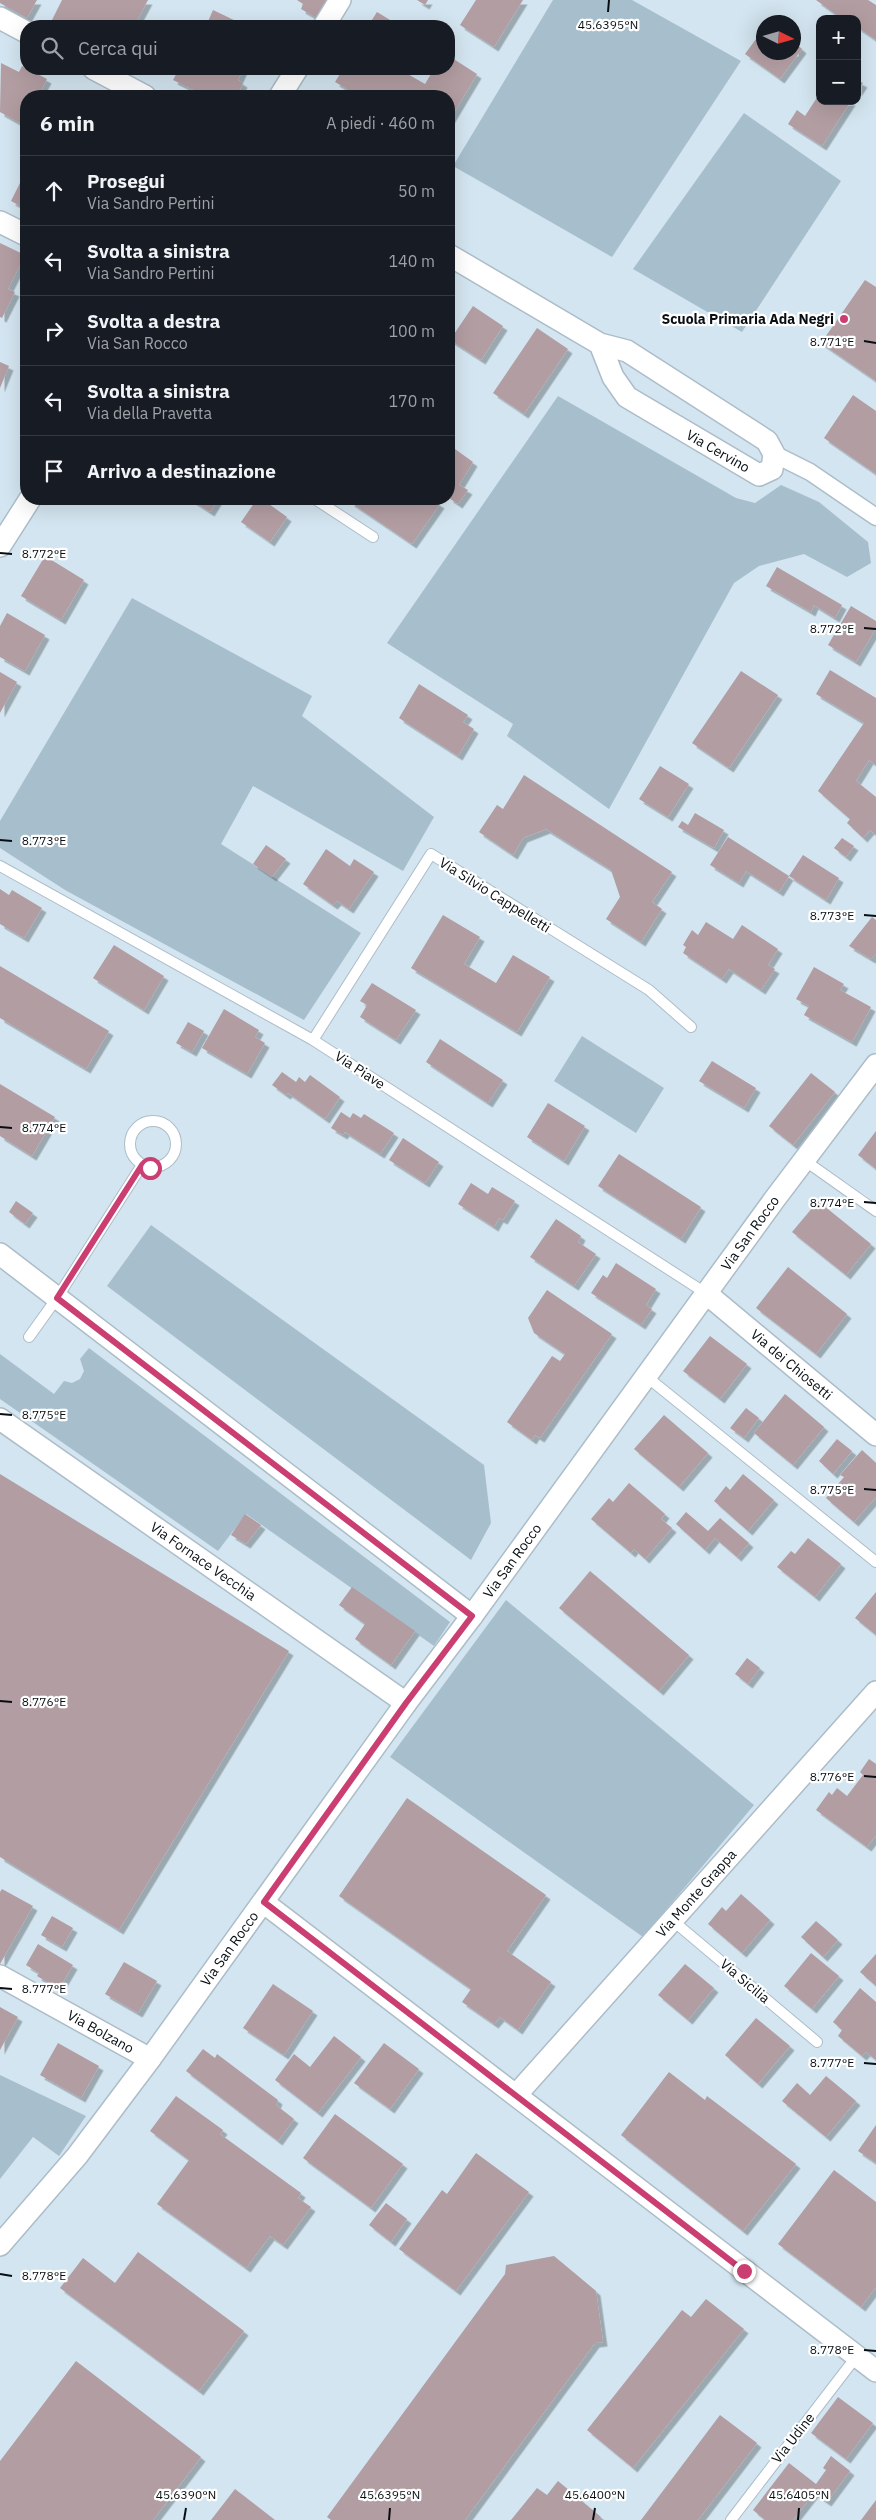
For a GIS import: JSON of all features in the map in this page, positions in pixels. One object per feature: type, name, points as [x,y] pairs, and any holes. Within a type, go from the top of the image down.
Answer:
[{"type":"street","points":[[328,20],[340,0]]},
{"type":"street","points":[[0,18],[20,29]]},
{"type":"street","points":[[105,75],[134,90]]},
{"type":"street","points":[[284,90],[294,75]]},
{"type":"street","points":[[0,222],[20,233]]},
{"type":"street","points":[[455,259],[600,344],[627,352],[767,441],[774,454],[810,472],[876,517]]},
{"type":"street","name":"Via Cervino","points":[[600,344],[613,377],[627,397],[759,475],[772,469],[774,454]]},
{"type":"street","points":[[0,546],[26,505]]},
{"type":"street","name":"Via San Rocco","points":[[0,2245],[77,2156],[150,2059],[406,1703],[472,1616],[804,1160],[876,1065]]},
{"type":"street","points":[[0,1254],[472,1616]]},
{"type":"street","name":"Via dei Chiosetti","points":[[707,1294],[876,1434]]},
{"type":"street","name":"Via Fornace Vecchia","points":[[0,1419],[406,1703]]},
{"type":"street","name":"Via Monte Grappa","points":[[517,2094],[876,1692]]},
{"type":"street","points":[[264,1902],[876,2371]]},
{"type":"street","name":"Via Bolzano","points":[[0,1976],[150,2059]]},
{"type":"lane","points":[[323,505],[373,537]]},
{"type":"lane","name":"Via Silvio Cappelletti","points":[[313,1040],[431,854],[649,990],[691,1027]]},
{"type":"lane","name":"Via Piave","points":[[0,866],[133,938],[313,1040],[707,1294]]},
{"type":"lane","points":[[151,1121],[166,1125],[175,1137],[174,1153],[170,1159],[158,1167],[142,1165],[132,1155],[129,1148],[132,1133],[137,1127],[151,1121]]},
{"type":"lane","points":[[804,1160],[876,1211]]},
{"type":"lane","points":[[29,1337],[57,1298],[142,1165]]},
{"type":"lane","points":[[647,1377],[876,1562]]},
{"type":"lane","name":"Via Sicilia","points":[[672,1920],[817,2042]]},
{"type":"lane","name":"Via Udine","points":[[731,2520],[856,2357]]},
{"type":"shaded area","points":[[553,0],[632,0],[741,61],[612,257],[455,167],[455,163]]},
{"type":"shaded area","points":[[744,113],[841,181],[742,332],[633,269]]},
{"type":"shaded area","points":[[558,396],[736,498],[755,503],[781,485],[819,502],[868,542],[871,563],[847,577],[804,554],[759,566],[734,583],[609,809],[507,736],[513,724],[387,643]]},
{"type":"shaded area","points":[[132,598],[312,696],[302,716],[434,817],[403,871],[253,786],[221,844],[361,933],[304,1020],[65,890],[0,848],[0,821]]},
{"type":"shaded area","points":[[582,1036],[664,1088],[636,1133],[554,1081]]},
{"type":"shaded area","points":[[151,1225],[484,1465],[491,1523],[471,1560],[107,1286]]},
{"type":"shaded area","points":[[89,1348],[450,1622],[434,1646],[246,1514],[218,1551],[0,1399],[0,1354],[54,1394],[64,1381],[72,1383],[80,1379],[84,1371],[80,1359]]},
{"type":"shaded area","points":[[506,1600],[754,1805],[643,1937],[390,1757]]},
{"type":"shaded area","points":[[0,2075],[86,2116],[59,2156],[33,2137],[0,2179]]},
{"type":"building","points":[[0,0],[37,0],[27,18],[0,3]]},
{"type":"building","points":[[62,0],[148,0],[137,20],[52,20]]},
{"type":"building","points":[[297,0],[334,0],[323,20],[301,9],[303,4]]},
{"type":"building","points":[[417,0],[428,0],[425,5]]},
{"type":"building","points":[[476,0],[523,0],[494,47],[460,25]]},
{"type":"building","points":[[816,0],[868,0],[876,5],[876,40],[861,30],[861,15],[837,15]]},
{"type":"building","points":[[213,10],[234,20],[209,20]]},
{"type":"building","points":[[377,12],[390,20],[372,20]]},
{"type":"building","points":[[756,39],[756,60],[794,60],[780,79],[745,54]]},
{"type":"building","points":[[455,60],[477,74],[455,111],[455,90],[349,90],[335,82],[339,75],[409,75],[425,84],[430,75],[455,75]]},
{"type":"building","points":[[1,63],[19,72],[20,70],[20,75],[39,75],[47,79],[41,90],[20,90],[20,123],[0,112]]},
{"type":"building","points":[[176,75],[240,75],[238,80],[243,83],[240,90],[194,90],[173,80]]},
{"type":"building","points":[[816,99],[816,105],[848,105],[822,146],[788,124],[797,110],[805,116]]},
{"type":"building","points":[[20,183],[20,206],[11,201]]},
{"type":"building","points":[[0,243],[20,253],[20,265],[8,289],[15,292],[2,318],[0,317]]},
{"type":"building","points":[[865,280],[876,287],[876,381],[821,343]]},
{"type":"building","points":[[473,306],[503,326],[481,360],[455,343],[455,333]]},
{"type":"building","points":[[537,328],[568,349],[524,414],[493,393]]},
{"type":"building","points":[[0,362],[9,366],[0,388]]},
{"type":"building","points":[[853,395],[876,411],[876,474],[824,438]]},
{"type":"building","points":[[455,449],[473,462],[459,485],[468,490],[458,504],[455,502]]},
{"type":"building","points":[[199,505],[214,505],[210,512]]},
{"type":"building","points":[[253,505],[270,505],[287,517],[270,542],[241,522]]},
{"type":"building","points":[[354,505],[439,505],[412,544]]},
{"type":"building","points":[[45,556],[84,580],[61,620],[21,596]]},
{"type":"building","points":[[777,567],[842,605],[835,618],[814,605],[811,612],[766,586]]},
{"type":"building","points":[[851,606],[876,621],[876,628],[856,662],[828,645]]},
{"type":"building","points":[[7,613],[45,635],[25,671],[0,657],[0,626]]},
{"type":"building","points":[[830,670],[876,698],[876,765],[869,760],[856,781],[876,797],[876,835],[870,830],[863,838],[847,823],[850,819],[818,791],[864,723],[816,694]]},
{"type":"building","points":[[741,671],[778,695],[729,768],[692,743]]},
{"type":"building","points":[[0,672],[17,682],[0,713]]},
{"type":"building","points":[[419,684],[468,715],[463,722],[474,729],[458,756],[399,718]]},
{"type":"building","points":[[660,766],[689,784],[668,817],[639,799]]},
{"type":"building","points":[[524,775],[672,872],[652,902],[662,909],[641,942],[606,919],[620,897],[611,870],[546,829],[523,838],[513,855],[479,832],[497,805],[503,809]]},
{"type":"building","points":[[695,813],[724,830],[714,848],[678,827],[682,821],[688,825]]},
{"type":"building","points":[[728,837],[789,876],[779,892],[746,871],[739,883],[710,865]]},
{"type":"building","points":[[842,838],[854,846],[846,857],[834,848]]},
{"type":"building","points":[[266,845],[286,859],[272,877],[253,864]]},
{"type":"building","points":[[326,849],[350,866],[354,859],[374,872],[349,909],[337,901],[333,905],[303,884]]},
{"type":"building","points":[[803,855],[839,878],[826,900],[789,876]]},
{"type":"building","points":[[0,889],[9,895],[12,890],[42,908],[24,938],[0,924]]},
{"type":"building","points":[[443,915],[480,937],[464,964],[496,983],[513,955],[550,977],[517,1032],[411,968]]},
{"type":"building","points":[[872,917],[876,920],[876,954],[871,959],[849,946]]},
{"type":"building","points":[[706,922],[733,939],[742,925],[778,949],[768,965],[775,969],[761,990],[729,969],[722,979],[683,953],[686,947],[683,945],[692,930],[698,935]]},
{"type":"building","points":[[114,945],[164,976],[144,1010],[93,978]]},
{"type":"building","points":[[0,966],[109,1031],[86,1069],[0,1018]]},
{"type":"building","points":[[814,967],[844,984],[840,990],[871,1007],[852,1042],[804,1015],[809,1006],[796,999]]},
{"type":"building","points":[[372,983],[416,1010],[396,1040],[360,1017],[367,1005],[360,1001]]},
{"type":"building","points":[[224,1009],[259,1030],[255,1037],[265,1043],[247,1074],[202,1048]]},
{"type":"building","points":[[188,1022],[204,1031],[192,1052],[176,1043]]},
{"type":"building","points":[[440,1039],[503,1080],[488,1103],[426,1062]]},
{"type":"building","points":[[712,1061],[756,1088],[744,1108],[699,1081]]},
{"type":"building","points":[[282,1072],[296,1082],[299,1077],[305,1082],[310,1075],[340,1097],[325,1119],[288,1093],[286,1095],[272,1085]]},
{"type":"building","points":[[811,1073],[835,1092],[793,1145],[769,1126]]},
{"type":"building","points":[[0,1084],[55,1117],[32,1156],[0,1136]]},
{"type":"building","points":[[548,1103],[585,1126],[564,1161],[527,1137]]},
{"type":"building","points":[[341,1112],[350,1118],[353,1113],[361,1118],[364,1114],[394,1133],[380,1154],[345,1132],[343,1135],[331,1128]]},
{"type":"building","points":[[876,1131],[876,1169],[858,1155]]},
{"type":"building","points":[[403,1138],[439,1162],[425,1183],[389,1160]]},
{"type":"building","points":[[619,1154],[701,1207],[681,1239],[598,1186]]},
{"type":"building","points":[[471,1183],[488,1194],[492,1187],[515,1201],[503,1220],[499,1218],[494,1227],[458,1204]]},
{"type":"building","points":[[16,1201],[33,1213],[25,1224],[9,1212]]},
{"type":"building","points":[[818,1201],[871,1244],[846,1275],[792,1232]]},
{"type":"building","points":[[556,1219],[581,1236],[578,1242],[596,1254],[574,1286],[530,1257]]},
{"type":"building","points":[[616,1263],[656,1289],[646,1305],[652,1309],[641,1325],[591,1293],[603,1275],[607,1278]]},
{"type":"building","points":[[788,1267],[847,1314],[816,1354],[756,1308]]},
{"type":"building","points":[[547,1290],[612,1334],[540,1438],[535,1435],[532,1440],[507,1422],[552,1356],[560,1361],[565,1354],[534,1333],[528,1318]]},
{"type":"building","points":[[710,1336],[747,1364],[720,1399],[683,1371]]},
{"type":"building","points":[[785,1394],[824,1427],[793,1465],[754,1433]]},
{"type":"building","points":[[746,1408],[759,1418],[744,1438],[730,1428]]},
{"type":"building","points":[[664,1415],[708,1453],[679,1487],[634,1449]]},
{"type":"building","points":[[837,1439],[852,1451],[833,1474],[819,1461]]},
{"type":"building","points":[[862,1450],[876,1463],[876,1497],[854,1522],[826,1498],[844,1477],[840,1475]]},
{"type":"building","points":[[0,1474],[289,1651],[119,1930],[0,1857]]},
{"type":"building","points":[[743,1474],[774,1500],[748,1531],[714,1501],[726,1486],[730,1490]]},
{"type":"building","points":[[629,1483],[665,1514],[661,1519],[672,1528],[645,1559],[634,1549],[631,1553],[591,1519],[609,1498],[613,1502]]},
{"type":"building","points":[[686,1512],[708,1531],[720,1518],[749,1543],[737,1557],[715,1538],[705,1550],[676,1524]]},
{"type":"building","points":[[245,1514],[261,1525],[246,1544],[231,1535]]},
{"type":"building","points":[[808,1538],[841,1564],[815,1597],[777,1567],[791,1551],[795,1554]]},
{"type":"building","points":[[590,1571],[689,1655],[659,1691],[559,1608]]},
{"type":"building","points":[[352,1587],[415,1631],[391,1665],[355,1639],[365,1624],[339,1605]]},
{"type":"building","points":[[876,1592],[876,1635],[855,1618]]},
{"type":"building","points":[[747,1658],[760,1668],[748,1684],[735,1674]]},
{"type":"building","points":[[869,1759],[876,1764],[876,1835],[867,1847],[816,1810],[829,1792],[832,1795],[837,1788],[847,1796],[863,1775],[860,1772]]},
{"type":"building","points":[[407,1798],[546,1895],[507,1951],[551,1982],[518,2030],[500,2017],[494,2024],[462,2002],[471,1989],[339,1896]]},
{"type":"building","points":[[2,1889],[33,1906],[0,1964],[0,1892]]},
{"type":"building","points":[[741,1894],[770,1920],[742,1953],[708,1924],[722,1907],[726,1911]]},
{"type":"building","points":[[52,1916],[73,1928],[62,1947],[41,1935]]},
{"type":"building","points":[[816,1921],[838,1940],[823,1957],[801,1937]]},
{"type":"building","points":[[38,1944],[73,1965],[59,1989],[37,1976],[39,1973],[26,1965]]},
{"type":"building","points":[[811,1953],[839,1976],[812,2009],[784,1986]]},
{"type":"building","points":[[876,1954],[876,1986],[860,1972]]},
{"type":"building","points":[[124,1962],[157,1981],[138,2013],[105,1994]]},
{"type":"building","points":[[685,1964],[714,1988],[688,2020],[658,1995]]},
{"type":"building","points":[[273,1984],[313,2011],[284,2055],[243,2028]]},
{"type":"building","points":[[860,1988],[876,2002],[876,2060],[866,2052],[862,2056],[838,2036],[842,2030],[833,2022]]},
{"type":"building","points":[[0,2007],[18,2017],[0,2050]]},
{"type":"building","points":[[756,2018],[790,2046],[758,2084],[725,2055]]},
{"type":"building","points":[[334,2036],[361,2057],[318,2113],[275,2080],[294,2054],[310,2067]]},
{"type":"building","points":[[58,2043],[99,2066],[81,2098],[40,2075]]},
{"type":"building","points":[[384,2043],[419,2069],[390,2109],[354,2083]]},
{"type":"building","points":[[203,2049],[215,2058],[217,2054],[278,2100],[276,2105],[294,2119],[278,2141],[186,2071]]},
{"type":"building","points":[[669,2072],[705,2100],[707,2096],[796,2164],[743,2231],[621,2135]]},
{"type":"building","points":[[826,2076],[856,2101],[826,2137],[782,2101],[797,2083],[810,2095]]},
{"type":"building","points":[[176,2096],[223,2130],[220,2134],[301,2193],[298,2198],[311,2207],[283,2245],[270,2236],[246,2268],[157,2204],[189,2160],[150,2131]]},
{"type":"building","points":[[335,2114],[403,2164],[371,2208],[303,2158]]},
{"type":"building","points":[[876,2125],[876,2163],[858,2151]]},
{"type":"building","points":[[476,2153],[529,2192],[456,2291],[399,2249],[442,2190],[447,2194]]},
{"type":"building","points":[[834,2170],[876,2202],[876,2287],[861,2307],[778,2244]]},
{"type":"building","points":[[386,2203],[407,2219],[391,2242],[369,2225]]},
{"type":"building","points":[[138,2252],[244,2331],[199,2391],[60,2288],[83,2258],[115,2283]]},
{"type":"building","points":[[554,2256],[596,2291],[603,2342],[595,2343],[465,2520],[331,2520],[327,2517],[505,2274],[506,2265]]},
{"type":"building","points":[[706,2299],[744,2329],[633,2468],[587,2430],[682,2310],[691,2317]]},
{"type":"building","points":[[76,2361],[201,2457],[153,2520],[0,2520],[0,2461]]},
{"type":"building","points":[[838,2397],[873,2423],[846,2459],[811,2433]]},
{"type":"building","points":[[720,2415],[757,2443],[698,2520],[641,2520]]},
{"type":"building","points":[[831,2456],[850,2471],[827,2502],[814,2493],[793,2520],[765,2520],[753,2510],[789,2463],[816,2484],[826,2470],[823,2468]]},
{"type":"building","points":[[558,2481],[601,2517],[598,2520],[511,2520],[537,2488],[547,2495]]},
{"type":"building","points":[[235,2489],[275,2520],[211,2520]]},
{"type":"building","points":[[876,2500],[876,2520],[861,2520]]},
{"type":"place","name":"Scuola Primaria Ada Negri","points":[[844,319]]},
{"type":"route","points":[[150,1168],[142,1165],[57,1298],[472,1616],[406,1703],[264,1902],[744,2271]]}]
